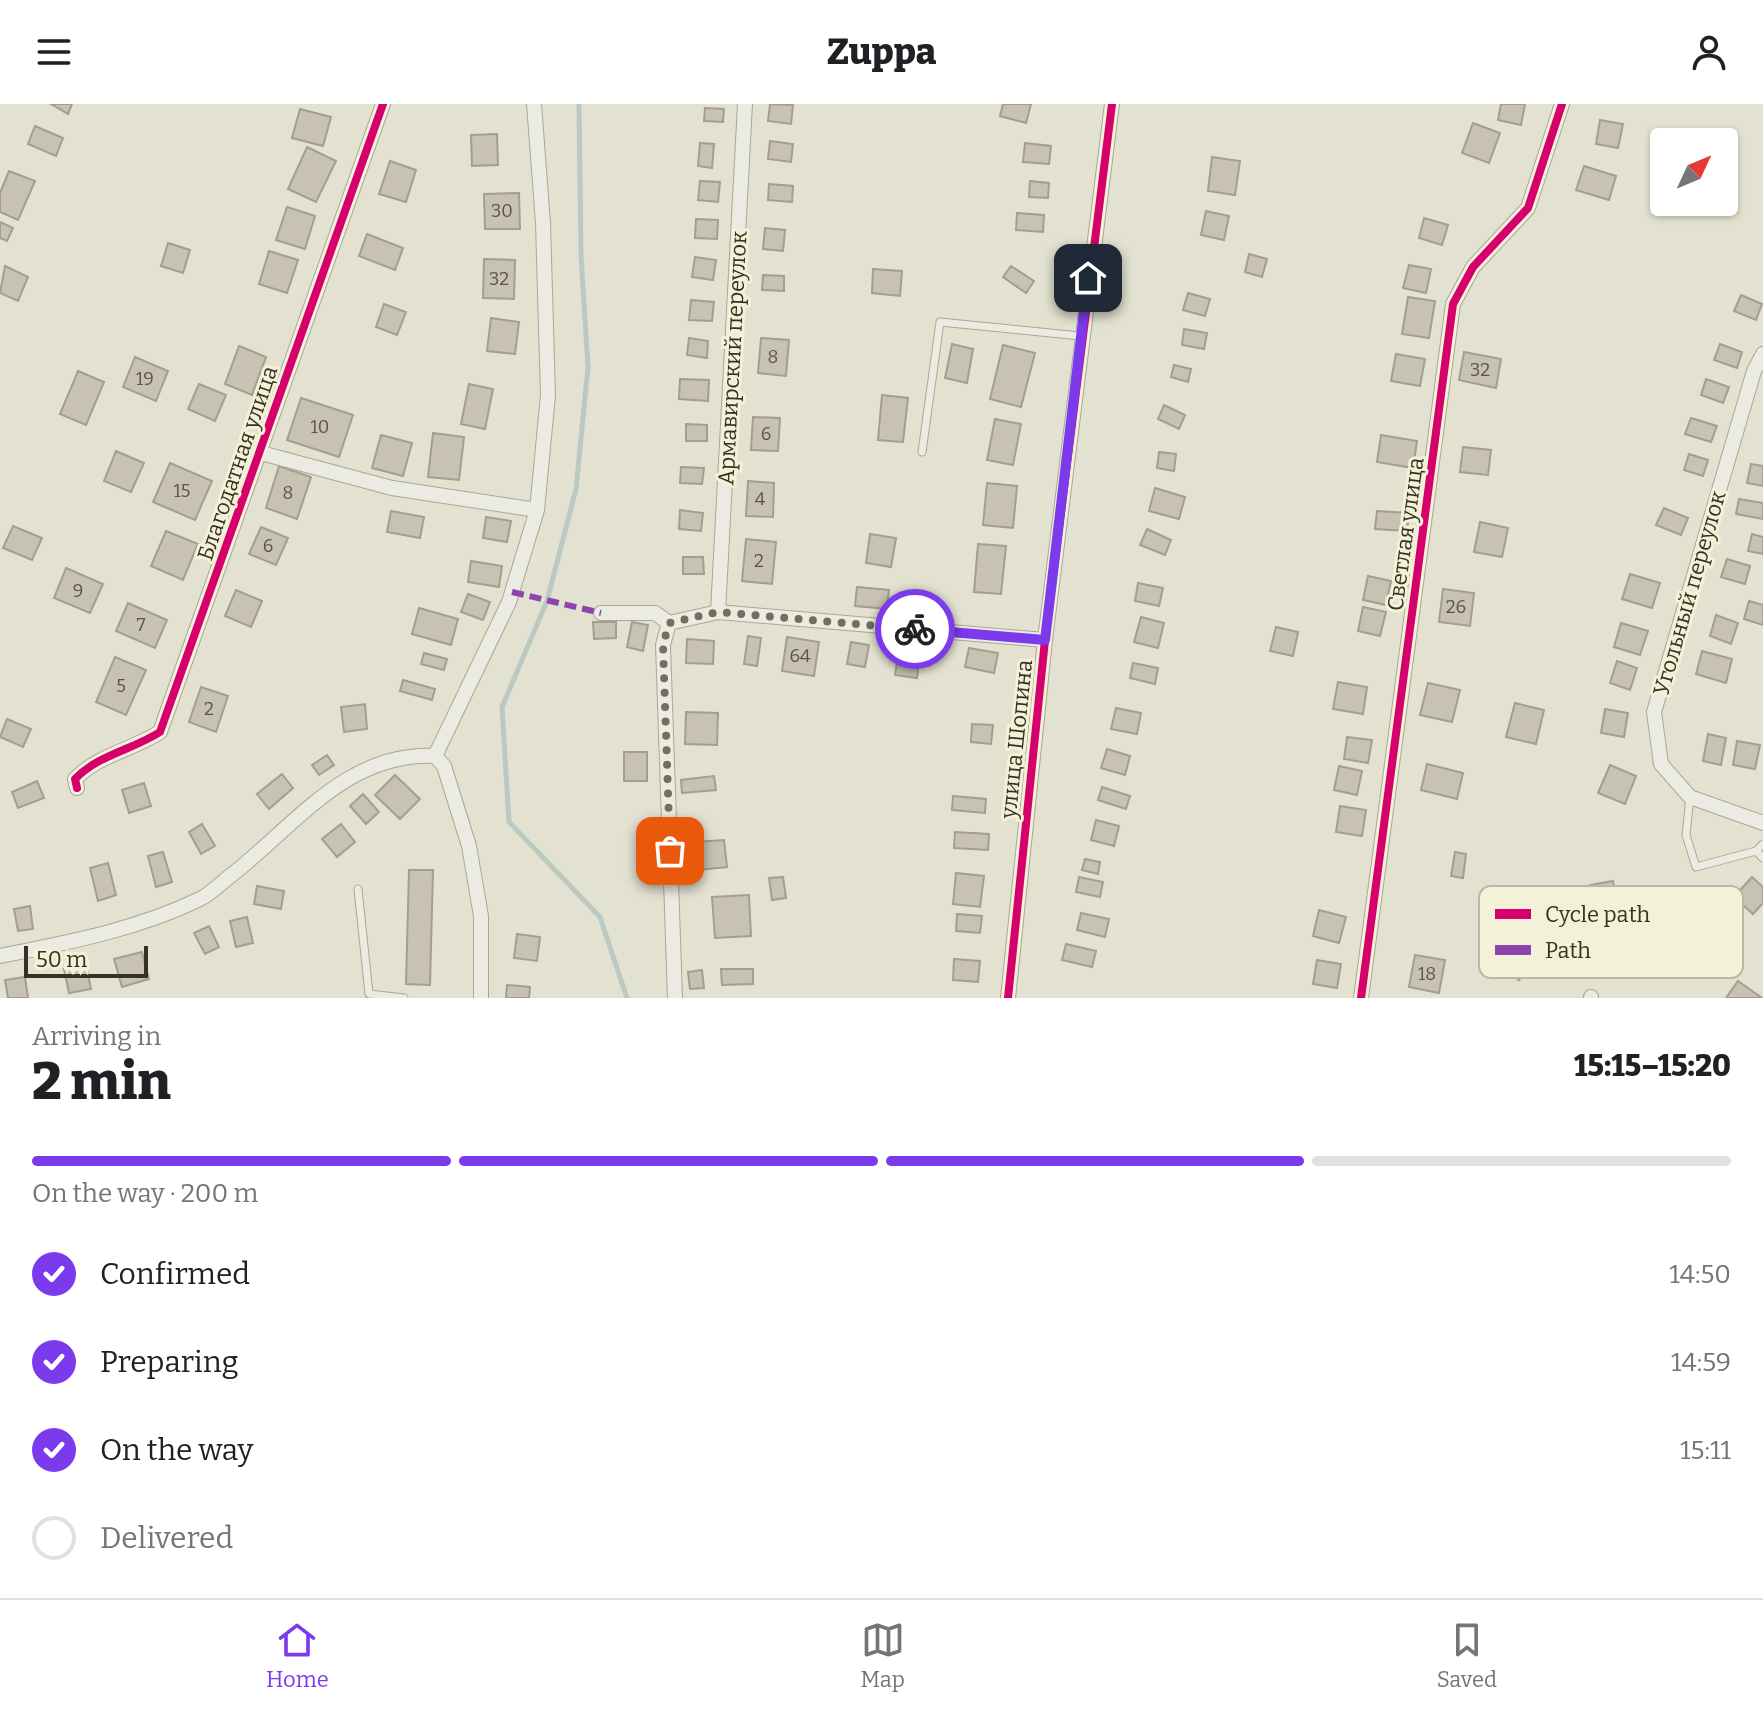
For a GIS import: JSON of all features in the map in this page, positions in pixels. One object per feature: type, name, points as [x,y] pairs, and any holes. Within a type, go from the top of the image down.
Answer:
[{"type":"street","name":"Благодатная улица","points":[[77,788],[75,779],[89,764],[138,746],[160,732],[383,104]]},
{"type":"street","points":[[435,756],[509,602],[537,510],[548,395],[543,223],[534,104]]},
{"type":"street","name":"Армавирский переулок","points":[[718,612],[745,104]]},
{"type":"street","name":"улица Шопина","points":[[1008,998],[1080,336],[1112,104]]},
{"type":"street","name":"Светлая улица","points":[[1361,998],[1453,304],[1473,267],[1528,208],[1562,104]]},
{"type":"street","name":"Угольный переулок","points":[[1763,354],[1754,371],[1654,712],[1661,764],[1690,797],[1763,823]]},
{"type":"street","name":"Благодатная улица","points":[[261,453],[392,488],[537,510]]},
{"type":"street","points":[[601,613],[655,613],[669,623],[718,612],[1045,640]]},
{"type":"street","points":[[669,623],[663,645],[675,998]]},
{"type":"street","points":[[0,956],[125,930],[203,898],[317,800],[363,768],[410,755],[435,756],[444,766],[469,846],[481,916],[481,998]]},
{"type":"lane","points":[[922,452],[940,322],[1080,336]]},
{"type":"lane","points":[[1690,797],[1686,835],[1696,867],[1756,851],[1763,844]]},
{"type":"lane","points":[[1756,851],[1763,858]]},
{"type":"lane","points":[[358,889],[369,994],[404,998]]},
{"type":"building","points":[[51,104],[72,104],[68,114]]},
{"type":"building","points":[[770,104],[793,105],[791,124],[768,121]]},
{"type":"building","points":[[1003,104],[1031,104],[1026,123],[1000,116]]},
{"type":"building","points":[[1501,104],[1525,104],[1521,125],[1498,120]]},
{"type":"building","points":[[705,108],[724,109],[723,122],[704,121]]},
{"type":"building","points":[[300,109],[331,117],[323,146],[292,138]]},
{"type":"building","points":[[1600,120],[1623,124],[1618,148],[1596,144]]},
{"type":"building","points":[[1473,123],[1500,133],[1489,163],[1462,153]]},
{"type":"building","points":[[35,126],[63,138],[56,156],[28,144]]},
{"type":"building","points":[[497,134],[498,165],[472,166],[471,135]]},
{"type":"building","points":[[770,141],[793,144],[791,162],[768,159]]},
{"type":"building","points":[[700,143],[714,144],[712,168],[698,166]]},
{"type":"building","points":[[1025,143],[1051,146],[1049,164],[1023,162]]},
{"type":"building","points":[[307,147],[336,161],[316,202],[288,189]]},
{"type":"building","points":[[1212,157],[1240,161],[1235,195],[1208,191]]},
{"type":"building","points":[[390,161],[416,170],[406,202],[379,194]]},
{"type":"building","points":[[1584,166],[1616,176],[1609,200],[1576,190]]},
{"type":"building","points":[[9,171],[35,181],[18,220],[0,212],[0,193]]},
{"type":"building","points":[[700,181],[720,182],[718,202],[698,200]]},
{"type":"building","points":[[1030,181],[1049,183],[1048,198],[1029,197]]},
{"type":"building","points":[[769,184],[793,186],[792,202],[768,200]]},
{"type":"building","points":[[519,193],[520,229],[485,229],[484,194]]},
{"type":"building","points":[[287,207],[315,216],[305,249],[276,240]]},
{"type":"building","points":[[1206,211],[1229,216],[1224,240],[1201,235]]},
{"type":"building","points":[[1017,213],[1044,215],[1043,232],[1016,230]]},
{"type":"building","points":[[1424,218],[1448,225],[1442,245],[1419,238]]},
{"type":"building","points":[[696,219],[718,220],[717,239],[695,238]]},
{"type":"building","points":[[0,222],[13,228],[7,241],[0,238]]},
{"type":"building","points":[[765,228],[785,230],[783,251],[763,249]]},
{"type":"building","points":[[367,234],[403,248],[395,270],[359,256]]},
{"type":"building","points":[[168,243],[190,250],[183,273],[161,266]]},
{"type":"building","points":[[269,251],[298,260],[287,293],[259,284]]},
{"type":"building","points":[[1249,254],[1267,259],[1262,277],[1245,272]]},
{"type":"building","points":[[695,257],[716,260],[713,280],[692,277]]},
{"type":"building","points":[[484,259],[515,260],[514,299],[483,298]]},
{"type":"building","points":[[1409,265],[1431,269],[1426,293],[1403,288]]},
{"type":"building","points":[[5,266],[28,277],[18,301],[0,293]]},
{"type":"building","points":[[1011,266],[1034,281],[1026,293],[1003,277]]},
{"type":"building","points":[[873,269],[902,271],[900,296],[872,293]]},
{"type":"building","points":[[763,275],[784,276],[784,291],[762,290]]},
{"type":"building","points":[[1188,293],[1210,299],[1205,316],[1183,310]]},
{"type":"building","points":[[1741,295],[1762,304],[1756,320],[1734,311]]},
{"type":"building","points":[[1408,297],[1435,301],[1429,338],[1402,334]]},
{"type":"building","points":[[691,300],[714,302],[712,321],[689,320]]},
{"type":"building","points":[[384,304],[406,312],[397,335],[376,327]]},
{"type":"building","points":[[491,318],[519,322],[515,354],[487,351]]},
{"type":"building","points":[[1184,329],[1207,333],[1204,349],[1182,345]]},
{"type":"building","points":[[689,338],[708,341],[707,358],[687,355]]},
{"type":"building","points":[[761,338],[789,340],[786,376],[758,373]]},
{"type":"building","points":[[952,344],[973,349],[967,383],[945,378]]},
{"type":"building","points":[[1720,344],[1742,352],[1737,368],[1714,360]]},
{"type":"building","points":[[1003,345],[1035,353],[1021,407],[990,399]]},
{"type":"building","points":[[239,346],[266,357],[252,395],[225,384]]},
{"type":"building","points":[[1464,352],[1501,359],[1496,388],[1459,380]]},
{"type":"building","points":[[1396,354],[1425,359],[1420,386],[1391,381]]},
{"type":"building","points":[[135,357],[168,371],[156,401],[123,387]]},
{"type":"building","points":[[1174,365],[1191,369],[1188,382],[1171,377]]},
{"type":"building","points":[[78,371],[104,382],[86,425],[60,414]]},
{"type":"building","points":[[680,379],[709,380],[708,401],[679,399]]},
{"type":"building","points":[[1706,379],[1729,387],[1723,403],[1701,395]]},
{"type":"building","points":[[199,384],[226,395],[215,421],[188,409]]},
{"type":"building","points":[[469,384],[493,389],[485,429],[461,424]]},
{"type":"building","points":[[882,395],[908,398],[903,442],[878,440]]},
{"type":"building","points":[[301,398],[353,415],[339,457],[287,440]]},
{"type":"building","points":[[1164,405],[1185,415],[1179,429],[1158,419]]},
{"type":"building","points":[[753,417],[780,418],[778,451],[751,450]]},
{"type":"building","points":[[1691,418],[1717,426],[1711,442],[1685,434]]},
{"type":"building","points":[[995,419],[1021,424],[1013,465],[987,460]]},
{"type":"building","points":[[686,424],[707,425],[707,441],[686,441]]},
{"type":"building","points":[[433,433],[464,437],[459,480],[428,477]]},
{"type":"building","points":[[381,435],[412,443],[403,476],[372,468]]},
{"type":"building","points":[[1381,435],[1417,441],[1413,468],[1377,462]]},
{"type":"building","points":[[1463,447],[1491,450],[1488,475],[1460,472]]},
{"type":"building","points":[[116,451],[144,463],[131,492],[104,481]]},
{"type":"building","points":[[1159,452],[1176,454],[1174,471],[1157,468]]},
{"type":"building","points":[[1689,454],[1708,460],[1703,476],[1684,470]]},
{"type":"building","points":[[170,463],[212,481],[195,520],[153,502]]},
{"type":"building","points":[[1751,464],[1763,466],[1763,486],[1747,483]]},
{"type":"building","points":[[279,466],[311,477],[297,519],[266,508]]},
{"type":"building","points":[[681,467],[704,468],[702,484],[680,483]]},
{"type":"building","points":[[748,481],[774,483],[773,517],[746,516]]},
{"type":"building","points":[[987,483],[1017,486],[1013,528],[983,525]]},
{"type":"building","points":[[1155,488],[1185,497],[1179,519],[1149,511]]},
{"type":"building","points":[[1739,499],[1763,503],[1763,519],[1736,514]]},
{"type":"building","points":[[1664,508],[1688,518],[1681,535],[1656,525]]},
{"type":"building","points":[[680,510],[703,513],[701,531],[679,529]]},
{"type":"building","points":[[391,511],[424,517],[420,538],[387,532]]},
{"type":"building","points":[[1377,511],[1409,513],[1407,531],[1375,529]]},
{"type":"building","points":[[486,517],[511,521],[507,542],[483,538]]},
{"type":"building","points":[[1480,522],[1508,528],[1502,557],[1474,552]]},
{"type":"building","points":[[13,526],[42,538],[32,560],[3,548]]},
{"type":"building","points":[[261,527],[288,538],[276,565],[249,554]]},
{"type":"building","points":[[1147,529],[1171,540],[1165,555],[1140,545]]},
{"type":"building","points":[[166,531],[198,544],[183,580],[151,566]]},
{"type":"building","points":[[870,534],[896,538],[891,567],[866,563]]},
{"type":"building","points":[[1752,534],[1763,537],[1763,554],[1748,551]]},
{"type":"building","points":[[746,539],[776,542],[772,584],[742,581]]},
{"type":"building","points":[[978,544],[1006,546],[1001,594],[974,592]]},
{"type":"building","points":[[683,557],[703,557],[704,574],[683,574]]},
{"type":"building","points":[[1727,559],[1750,566],[1745,584],[1721,577]]},
{"type":"building","points":[[471,561],[502,566],[499,587],[468,582]]},
{"type":"building","points":[[66,568],[103,584],[90,613],[54,598]]},
{"type":"building","points":[[1630,574],[1660,583],[1652,608],[1622,599]]},
{"type":"building","points":[[1368,576],[1391,581],[1386,605],[1363,600]]},
{"type":"building","points":[[1138,583],[1163,588],[1159,606],[1135,601]]},
{"type":"building","points":[[857,587],[889,590],[887,609],[855,606]]},
{"type":"building","points":[[1443,589],[1474,593],[1470,626],[1439,622]]},
{"type":"building","points":[[236,590],[262,601],[251,627],[225,616]]},
{"type":"building","points":[[468,594],[490,602],[483,620],[461,612]]},
{"type":"building","points":[[1749,601],[1763,605],[1763,625],[1744,619]]},
{"type":"building","points":[[128,603],[167,620],[155,648],[116,631]]},
{"type":"building","points":[[1363,607],[1386,612],[1380,636],[1358,631]]},
{"type":"building","points":[[419,608],[458,619],[451,645],[412,634]]},
{"type":"building","points":[[1716,615],[1738,623],[1731,644],[1710,636]]},
{"type":"building","points":[[1141,617],[1164,623],[1158,648],[1134,642]]},
{"type":"building","points":[[593,622],[616,622],[616,638],[594,639]]},
{"type":"building","points":[[632,622],[648,625],[643,651],[627,647]]},
{"type":"building","points":[[1621,623],[1648,631],[1640,655],[1614,647]]},
{"type":"building","points":[[1276,627],[1298,632],[1293,656],[1270,651]]},
{"type":"building","points":[[748,636],[761,638],[757,666],[744,664]]},
{"type":"building","points":[[787,637],[819,642],[814,676],[782,671]]},
{"type":"building","points":[[687,639],[714,641],[713,664],[686,663]]},
{"type":"building","points":[[851,642],[869,645],[865,667],[847,664]]},
{"type":"building","points":[[969,648],[998,653],[994,673],[965,667]]},
{"type":"building","points":[[899,649],[920,653],[917,678],[895,675]]},
{"type":"building","points":[[1702,651],[1732,659],[1726,683],[1696,674]]},
{"type":"building","points":[[424,653],[447,659],[444,670],[421,664]]},
{"type":"building","points":[[115,657],[146,670],[126,715],[96,702]]},
{"type":"building","points":[[1617,661],[1637,668],[1630,690],[1610,683]]},
{"type":"building","points":[[1133,663],[1158,668],[1155,684],[1130,678]]},
{"type":"building","points":[[403,680],[435,689],[432,700],[400,691]]},
{"type":"building","points":[[1338,682],[1367,687],[1363,714],[1333,709]]},
{"type":"building","points":[[1428,683],[1460,690],[1452,722],[1420,715]]},
{"type":"building","points":[[201,687],[228,696],[216,732],[189,722]]},
{"type":"building","points":[[1515,703],[1544,710],[1536,744],[1506,737]]},
{"type":"building","points":[[365,704],[367,729],[344,732],[341,707]]},
{"type":"building","points":[[1116,708],[1141,713],[1137,734],[1111,729]]},
{"type":"building","points":[[1605,709],[1628,713],[1624,737],[1601,733]]},
{"type":"building","points":[[686,712],[718,713],[717,745],[685,744]]},
{"type":"building","points":[[7,719],[31,729],[23,747],[0,737]]},
{"type":"building","points":[[972,724],[993,725],[991,744],[971,742]]},
{"type":"building","points":[[1708,734],[1726,738],[1721,765],[1703,761]]},
{"type":"building","points":[[1347,737],[1372,740],[1368,763],[1344,759]]},
{"type":"building","points":[[1737,741],[1760,745],[1755,769],[1733,765]]},
{"type":"building","points":[[1107,749],[1130,756],[1125,775],[1101,768]]},
{"type":"building","points":[[624,752],[647,752],[647,781],[624,781]]},
{"type":"building","points":[[327,755],[334,765],[319,775],[312,765]]},
{"type":"building","points":[[1427,764],[1463,773],[1457,799],[1421,790]]},
{"type":"building","points":[[1610,765],[1636,776],[1625,804],[1598,793]]},
{"type":"building","points":[[1339,766],[1362,771],[1357,795],[1334,790]]},
{"type":"building","points":[[282,774],[293,788],[269,809],[257,794]]},
{"type":"building","points":[[395,775],[420,799],[400,819],[375,795]]},
{"type":"building","points":[[714,776],[716,790],[682,793],[681,780]]},
{"type":"building","points":[[37,781],[44,798],[18,808],[12,792]]},
{"type":"building","points":[[144,783],[151,806],[129,813],[122,790]]},
{"type":"building","points":[[1102,787],[1130,796],[1126,809],[1098,800]]},
{"type":"building","points":[[363,794],[379,812],[366,824],[350,806]]},
{"type":"building","points":[[953,796],[986,799],[985,813],[952,810]]},
{"type":"building","points":[[1340,806],[1366,810],[1362,836],[1336,832]]},
{"type":"building","points":[[1096,820],[1119,826],[1114,846],[1091,840]]},
{"type":"building","points":[[202,824],[215,846],[201,854],[189,832]]},
{"type":"building","points":[[341,824],[355,842],[337,857],[322,839]]},
{"type":"building","points":[[955,832],[989,834],[988,850],[954,848]]},
{"type":"building","points":[[724,840],[727,867],[698,870],[695,842]]},
{"type":"building","points":[[659,848],[660,872],[640,873],[639,849]]},
{"type":"building","points":[[163,852],[172,882],[156,887],[148,856]]},
{"type":"building","points":[[1455,852],[1466,854],[1463,878],[1451,876]]},
{"type":"building","points":[[1085,859],[1100,862],[1098,874],[1082,870]]},
{"type":"building","points":[[108,863],[116,895],[98,901],[90,868]]},
{"type":"building","points":[[409,870],[433,870],[430,985],[406,984]]},
{"type":"building","points":[[956,873],[984,876],[980,907],[953,904]]},
{"type":"building","points":[[783,877],[786,898],[772,900],[769,878]]},
{"type":"building","points":[[1079,877],[1103,882],[1100,897],[1076,892]]},
{"type":"building","points":[[1752,877],[1763,887],[1763,903],[1753,914],[1743,905],[1743,887]]},
{"type":"building","points":[[1613,881],[1614,886],[1590,886]]},
{"type":"building","points":[[257,886],[284,891],[281,909],[254,904]]},
{"type":"building","points":[[749,895],[751,936],[715,938],[712,897]]},
{"type":"building","points":[[30,906],[33,929],[18,931],[14,909]]},
{"type":"building","points":[[1319,910],[1346,917],[1339,943],[1313,936]]},
{"type":"building","points":[[1081,913],[1109,919],[1105,937],[1077,930]]},
{"type":"building","points":[[957,914],[982,916],[980,933],[956,931]]},
{"type":"building","points":[[247,917],[253,943],[236,947],[230,921]]},
{"type":"building","points":[[209,926],[219,947],[205,954],[194,933]]},
{"type":"building","points":[[517,934],[540,937],[537,961],[514,958]]},
{"type":"building","points":[[1066,944],[1096,951],[1092,967],[1062,960]]},
{"type":"building","points":[[142,952],[149,979],[122,987],[114,959]]},
{"type":"building","points":[[1415,955],[1445,960],[1439,993],[1409,987]]},
{"type":"building","points":[[954,959],[980,961],[978,982],[953,980]]},
{"type":"building","points":[[1317,960],[1341,964],[1337,988],[1313,984]]},
{"type":"building","points":[[86,965],[91,989],[69,993],[64,969]]},
{"type":"building","points":[[721,969],[753,969],[753,984],[722,985]]},
{"type":"building","points":[[702,970],[704,988],[690,989],[688,972]]},
{"type":"building","points":[[25,977],[28,998],[8,998],[5,980]]},
{"type":"building","points":[[1738,981],[1762,998],[1726,998]]},
{"type":"building","points":[[507,985],[530,987],[529,998],[506,998]]},
{"type":"waterway","points":[[579,104],[581,255],[588,367],[576,489],[547,601],[502,707],[509,822],[600,917],[627,998]]},
{"type":"marked path","points":[[512,592],[601,613]]},
{"type":"cycle path","points":[[77,788],[75,779],[94,764],[160,732],[383,104]]},
{"type":"cycle path","points":[[1008,998],[1045,640],[1112,104]]},
{"type":"cycle path","points":[[1361,998],[1453,304],[1473,267],[1528,208],[1562,104]]},
{"type":"way so far","points":[[670,851],[663,645],[669,623],[718,612],[915,629]]},
{"type":"route","points":[[915,629],[1045,640],[1088,278]]}]
